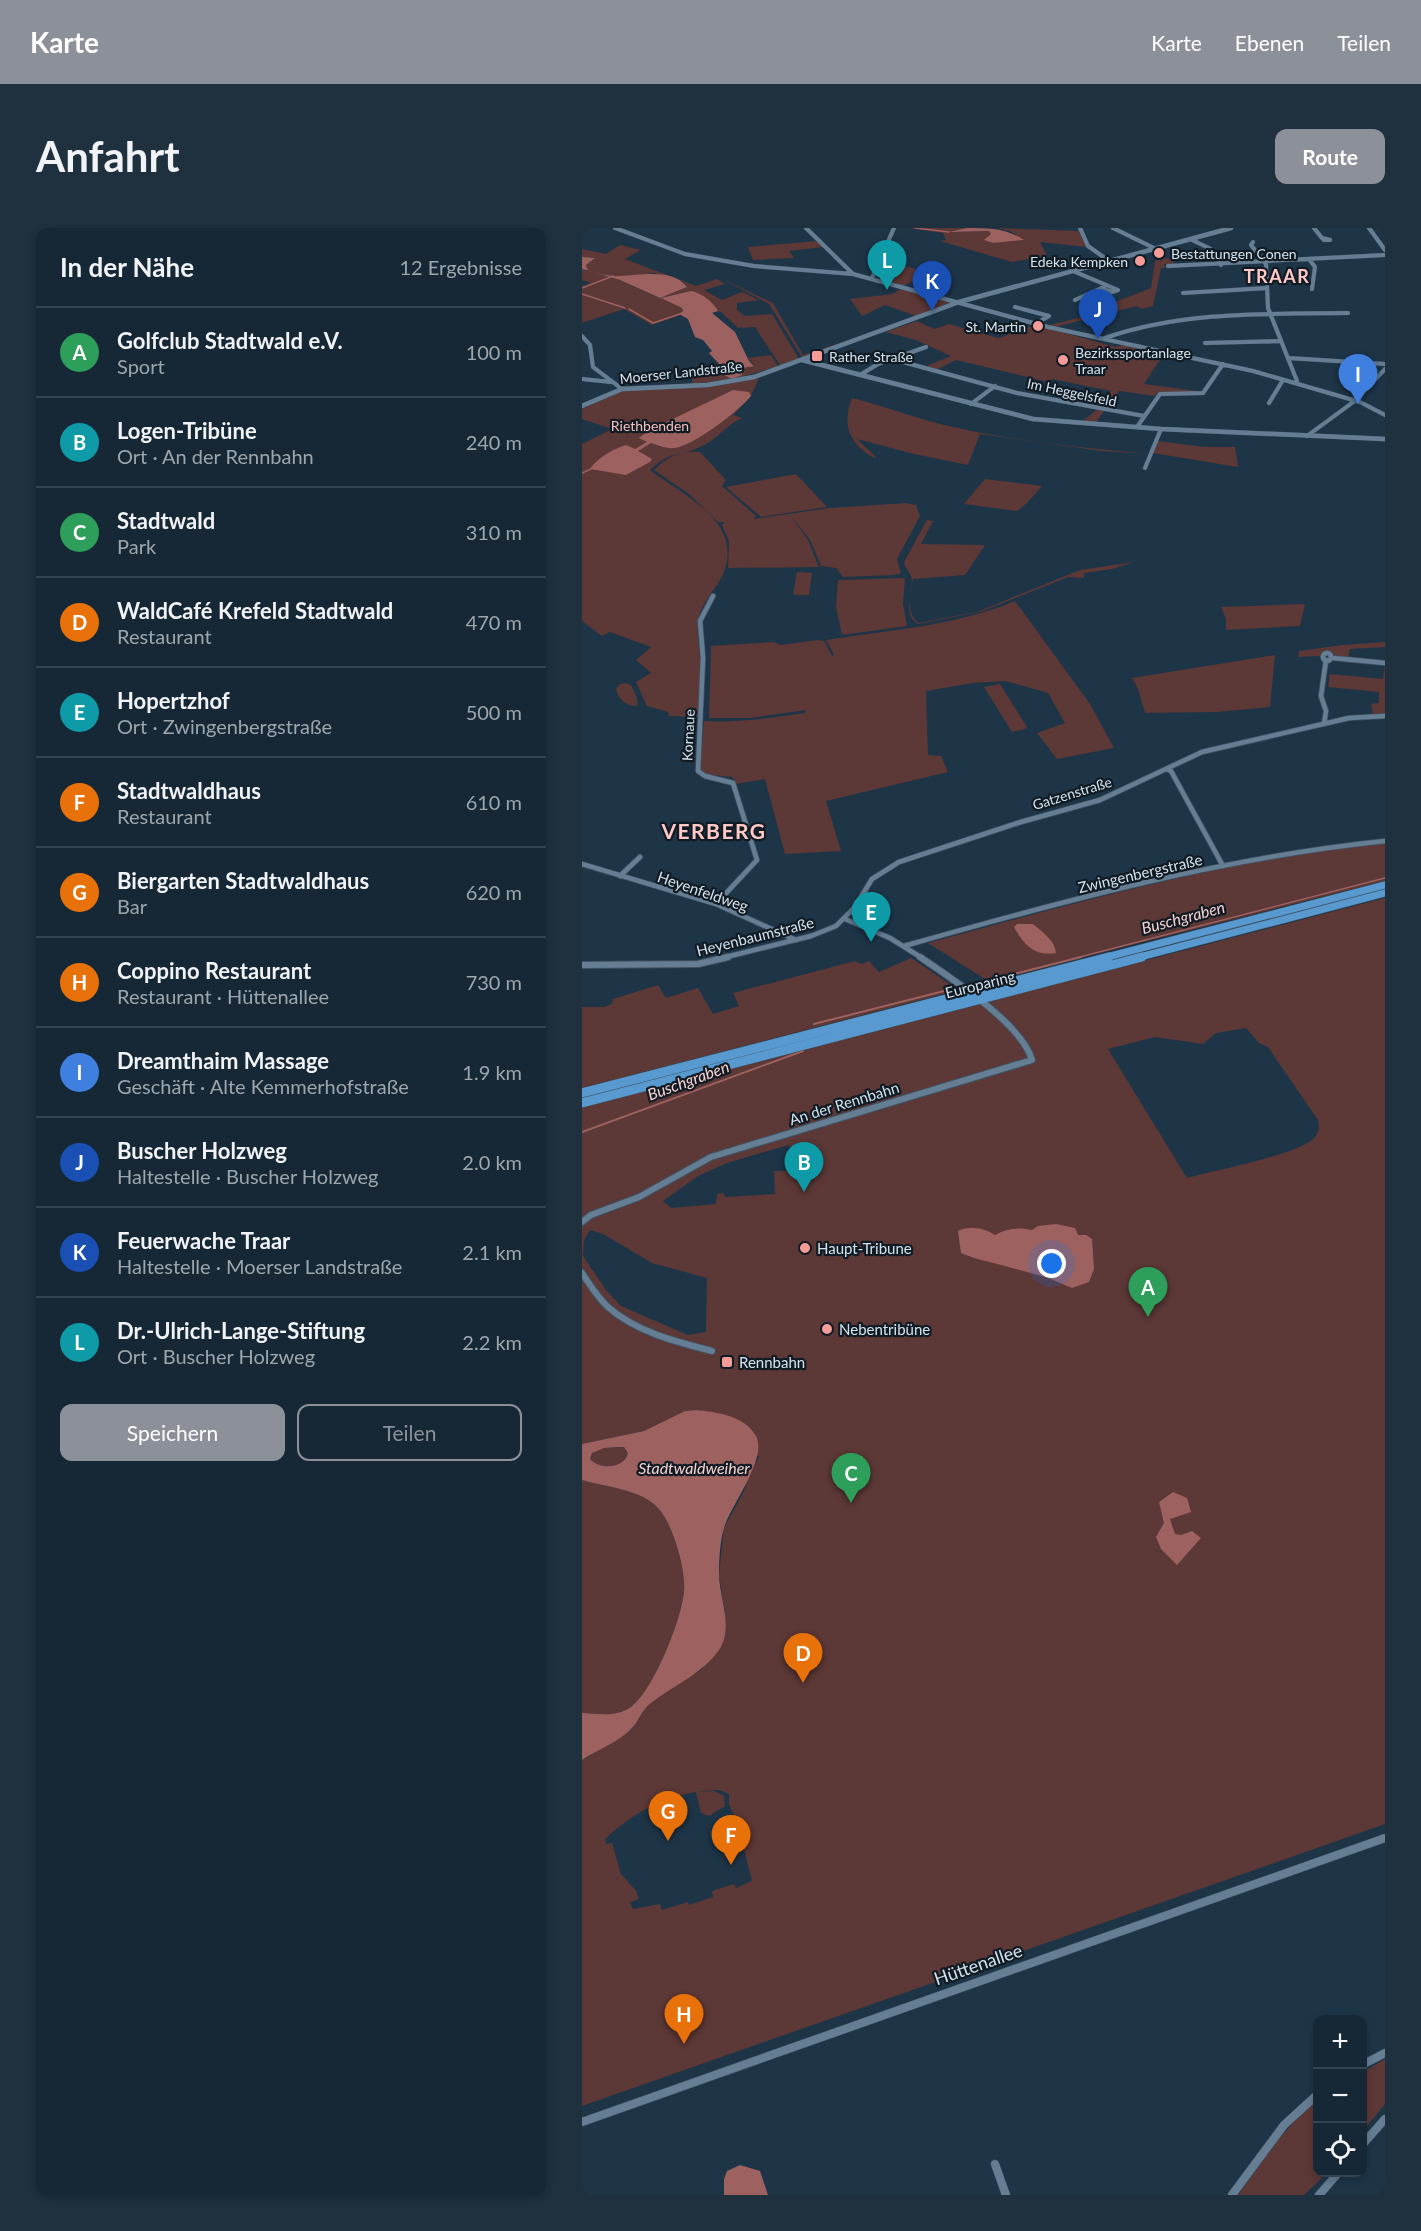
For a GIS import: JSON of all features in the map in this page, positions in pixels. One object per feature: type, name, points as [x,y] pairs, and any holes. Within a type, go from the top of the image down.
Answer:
[{"type":"main road","name":"Moerser Landstraße","points":[[582,406],[622,389],[692,386],[736,380],[802,360],[959,303],[1231,228]]},
{"type":"main road","name":"Europaring","points":[[582,1103],[1385,885]]},
{"type":"main road","name":"Europaring","points":[[582,1093],[1385,893]]},
{"type":"street","points":[[615,228],[685,254],[754,266],[853,274],[872,278],[1035,324],[1223,364],[1295,383],[1356,400],[1385,415]]},
{"type":"street","points":[[806,228],[853,274]]},
{"type":"street","points":[[872,278],[894,228]]},
{"type":"street","points":[[1080,228],[1088,246],[1109,261]]},
{"type":"street","points":[[1113,228],[1156,249]]},
{"type":"street","points":[[1314,228],[1322,238]]},
{"type":"street","points":[[1369,228],[1385,250]]},
{"type":"street","points":[[1190,239],[1209,248],[1221,265]]},
{"type":"street","points":[[1253,242],[1251,245],[1266,264],[1271,315],[1297,381],[1295,383]]},
{"type":"street","points":[[1168,266],[1385,255]]},
{"type":"street","points":[[1309,259],[1315,267],[1312,289]]},
{"type":"street","points":[[1073,271],[1118,290],[1112,292],[1102,289]]},
{"type":"street","points":[[1075,300],[1108,286]]},
{"type":"street","points":[[1183,293],[1267,288]]},
{"type":"street","points":[[1015,307],[1049,316],[1035,324]]},
{"type":"street","points":[[1104,339],[1186,318],[1348,313]]},
{"type":"street","points":[[582,336],[590,345],[593,367],[622,389]]},
{"type":"street","points":[[1205,343],[1281,341]]},
{"type":"street","points":[[860,375],[875,365],[926,346]]},
{"type":"street","points":[[1288,358],[1385,364]]},
{"type":"street","name":"Im Heggelsfeld","points":[[892,359],[1081,407],[1144,416]]},
{"type":"street","points":[[802,360],[1027,418],[1137,428],[1385,439]]},
{"type":"street","points":[[1137,428],[1160,394],[1204,392],[1223,364]]},
{"type":"street","points":[[1307,435],[1356,400],[1385,369]]},
{"type":"street","points":[[582,380],[612,382]]},
{"type":"street","points":[[1269,403],[1283,380]]},
{"type":"street","points":[[971,404],[995,386]]},
{"type":"street","points":[[1145,468],[1161,429]]},
{"type":"street","name":"Kornaue","points":[[713,596],[700,621],[703,658],[698,771],[704,776],[725,779],[733,783],[757,858],[752,867],[716,904]]},
{"type":"street","points":[[1324,724],[1326,711],[1321,696],[1326,660],[1322,656],[1328,654],[1333,658],[1385,663]]},
{"type":"street","name":"Gatzenstraße","points":[[826,931],[845,919],[870,880],[894,864],[1029,819],[1100,800],[1202,752],[1354,717],[1385,716]]},
{"type":"street","points":[[1167,769],[1172,771],[1223,866]]},
{"type":"street","name":"Zwingenbergstraße","points":[[904,946],[1036,910],[1278,854],[1385,842]]},
{"type":"street","points":[[620,876],[640,857]]},
{"type":"street","name":"Heyenfeldweg","points":[[582,864],[716,904],[796,940]]},
{"type":"street","points":[[845,919],[904,946],[973,996]]},
{"type":"street","name":"Heyenbaumstraße","points":[[582,965],[688,965],[826,931]]},
{"type":"street","points":[[768,947],[777,932]]},
{"type":"street","name":"An der Rennbahn","points":[[582,1222],[591,1215],[639,1197],[711,1157],[1032,1060],[1031,1051],[1021,1037],[973,996]]},
{"type":"street","points":[[582,1273],[600,1299],[612,1310],[648,1330],[712,1352]]},
{"type":"street","name":"Hüttenallee","points":[[582,2122],[1385,1839]]},
{"type":"street","points":[[1367,2062],[1385,2053]]},
{"type":"street","points":[[1232,2195],[1284,2125],[1313,2098]]},
{"type":"street","points":[[1367,2139],[1385,2119]]},
{"type":"street","points":[[996,2164],[1006,2195]]},
{"type":"street","points":[[1319,2195],[1335,2177]]},
{"type":"green space","points":[[909,228],[967,228],[952,232],[989,231],[992,234],[989,242],[993,243],[1023,240],[1010,231],[997,228],[1079,231],[1087,247],[1040,242],[1047,256],[1012,262],[940,241],[946,240],[943,233]]},
{"type":"green space","points":[[817,241],[823,247],[789,251],[794,258],[753,260],[748,247]]},
{"type":"green space","points":[[620,245],[641,250],[625,259],[696,286],[717,279],[725,284],[704,290],[722,300],[742,292],[759,300],[737,303],[737,310],[745,316],[772,314],[799,359],[780,365],[755,327],[738,328],[720,311],[713,312],[718,311],[712,304],[693,294],[678,294],[662,298],[682,308],[683,314],[652,325],[624,309],[582,323],[582,286],[591,283],[582,280],[582,269],[588,272],[586,265],[594,259],[582,257],[582,249],[606,254]],"holes":[[[654,273],[683,282],[687,287],[659,298],[620,280],[599,274],[619,277]]]},
{"type":"green space","points":[[1165,258],[1172,259],[1175,265],[1164,264],[1165,268],[1161,268],[1153,306],[1141,309],[1137,306],[1055,327],[1049,325],[1107,311],[1100,308],[1151,288],[1155,261]]},
{"type":"green space","points":[[883,259],[928,273],[903,286],[876,276]]},
{"type":"green space","points":[[721,278],[773,303],[803,355],[873,332],[802,357],[769,304]]},
{"type":"green space","points":[[903,288],[950,303],[916,316],[885,305],[862,316],[850,299],[892,294]]},
{"type":"green space","points":[[917,321],[934,329],[949,324],[998,338],[1036,325],[1116,347],[1121,345],[1165,352],[1144,384],[1197,391],[1157,393],[1155,396],[1119,391],[1096,422],[1083,421],[1095,411],[1111,391],[1052,379],[1048,382],[956,360],[936,370],[924,367],[951,356],[916,340],[885,332]]},
{"type":"green space","points":[[771,355],[778,366],[734,379],[742,375],[743,368],[754,365],[748,358]]},
{"type":"green space","points":[[721,372],[732,379],[693,384],[691,373]]},
{"type":"green space","name":"Riethbenden","points":[[759,378],[751,396],[733,415],[742,418],[706,444],[670,456],[650,470],[706,511],[718,524],[725,538],[728,554],[724,572],[702,608],[698,621],[701,671],[699,717],[669,716],[668,712],[647,706],[636,682],[651,673],[636,660],[651,647],[610,632],[602,636],[582,621],[582,444],[612,429],[582,419],[582,409],[622,391],[728,383]]},
{"type":"green space","points":[[852,398],[931,422],[982,433],[1054,444],[1150,454],[1102,451],[980,434],[968,465],[857,439],[876,457],[874,458],[858,446],[850,432],[848,416]]},
{"type":"green space","points":[[1158,441],[1204,447],[1235,447],[1238,467],[1153,453]]},
{"type":"green space","points":[[700,452],[726,480],[722,486],[756,516],[753,519],[830,508],[906,503],[916,505],[920,516],[897,559],[901,573],[843,577],[836,568],[821,566],[810,540],[790,515],[808,540],[819,567],[728,568],[729,541],[722,525],[725,522],[718,522],[689,494],[654,470],[675,455]]},
{"type":"green space","points":[[796,474],[827,507],[761,517],[726,487]]},
{"type":"green space","points":[[985,479],[1042,486],[1017,511],[964,504]]},
{"type":"green space","points":[[927,520],[933,521],[921,544],[985,545],[965,575],[913,579],[911,586],[911,576],[904,562]]},
{"type":"green space","points":[[1134,562],[1112,569],[1084,573],[1084,578],[1068,577],[980,612],[918,624],[913,620],[910,614],[909,608],[910,598],[910,608],[918,623],[977,612],[1080,570]]},
{"type":"green space","points":[[797,572],[812,573],[809,595],[793,595]]},
{"type":"green space","points":[[905,578],[903,604],[907,626],[842,635],[836,607],[838,580]]},
{"type":"green space","points":[[1015,601],[1090,704],[1114,748],[1057,759],[1037,733],[1065,723],[1048,693],[1006,681],[973,683],[926,691],[928,755],[941,756],[948,772],[826,801],[841,851],[785,854],[765,779],[735,784],[732,777],[703,774],[700,769],[704,721],[754,720],[805,713],[806,710],[750,718],[709,718],[711,646],[774,642],[780,645],[818,640],[824,641],[832,656],[834,655],[826,640],[946,622]]},
{"type":"green space","points":[[1305,604],[1300,626],[1226,630],[1226,619],[1221,607]]},
{"type":"green space","points":[[1385,642],[1385,647],[1350,649],[1348,658],[1326,653],[1320,656],[1298,657],[1299,651]]},
{"type":"green space","points":[[1275,655],[1270,707],[1217,712],[1145,713],[1132,678]]},
{"type":"green space","points":[[1385,665],[1385,714],[1373,714],[1371,704],[1379,703],[1379,692],[1328,687],[1330,674],[1383,679]]},
{"type":"green space","points":[[620,684],[631,685],[637,698],[637,706],[626,703],[619,696],[616,689]]},
{"type":"green space","points":[[1000,684],[1027,727],[1025,729],[1012,732],[984,687]]},
{"type":"green space","points":[[1385,843],[1385,881],[988,981],[928,943],[1098,898],[1212,871],[1327,850]]},
{"type":"green space","points":[[1385,898],[1385,1824],[582,2106],[582,1760],[632,1729],[648,1704],[703,1668],[725,1613],[719,1575],[724,1528],[759,1457],[710,1412],[696,1410],[685,1411],[644,1431],[582,1444],[582,1107]],"holes":[[[1246,1028],[1259,1043],[1268,1047],[1318,1120],[1319,1126],[1315,1137],[1293,1150],[1187,1178],[1108,1049],[1155,1037],[1203,1044],[1216,1033]],[[788,1145],[797,1156],[805,1156],[811,1164],[799,1166],[798,1171],[774,1171],[775,1194],[725,1197],[724,1193],[717,1194],[716,1204],[671,1208],[663,1201],[698,1176],[727,1163]],[[590,1230],[603,1234],[652,1263],[707,1278],[706,1332],[688,1335],[621,1306],[606,1290],[583,1256],[584,1240]],[[719,1790],[729,1794],[729,1804],[737,1823],[752,1881],[736,1888],[734,1884],[712,1891],[713,1897],[689,1905],[688,1902],[662,1910],[660,1904],[633,1909],[630,1902],[639,1899],[636,1891],[621,1874],[612,1843],[606,1844],[605,1839],[630,1819],[657,1804],[702,1791]]]},
{"type":"green space","points":[[911,958],[959,990],[582,1088],[582,1007],[604,1007],[612,1004],[613,999],[658,985],[666,998],[698,988],[713,1014],[739,1006],[733,993],[855,961],[862,964],[869,961],[879,972]]},
{"type":"green space","points":[[624,1447],[628,1453],[626,1458],[617,1465],[600,1465],[590,1459],[592,1452],[604,1448]]},
{"type":"green space","points":[[582,1480],[633,1493],[652,1502],[669,1526],[678,1548],[683,1572],[684,1591],[678,1619],[657,1671],[640,1699],[626,1710],[614,1714],[582,1713]]},
{"type":"green space","points":[[714,1791],[724,1796],[725,1806],[709,1816],[701,1813],[696,1792]]},
{"type":"green space","points":[[1385,2059],[1385,2104],[1367,2126],[1367,2123],[1367,2070]]},
{"type":"green space","points":[[1313,2104],[1313,2177],[1323,2177],[1304,2195],[1238,2195],[1284,2133]]},
{"type":"water","points":[[967,228],[1003,231],[1024,240],[993,243],[984,240],[991,234],[989,231],[949,232]]},
{"type":"water","points":[[582,257],[595,258],[586,265],[588,271],[582,269]]},
{"type":"water","points":[[593,272],[616,276],[665,275],[681,281],[687,287],[660,298],[620,280]]},
{"type":"water","points":[[691,291],[710,301],[718,311],[712,313],[735,332],[749,361],[754,366],[743,368],[742,375],[732,379],[722,374],[720,365],[709,353],[712,351],[703,340],[695,337],[688,319],[679,314],[683,311],[682,308],[661,298]]},
{"type":"water","points":[[733,390],[749,392],[751,396],[726,419],[692,442],[671,448],[651,443],[638,451],[652,459],[650,462],[626,475],[590,469],[611,451],[626,445],[635,449],[647,442],[639,438],[648,431]]},
{"type":"water","points":[[1017,924],[1033,924],[1051,940],[1056,953],[1042,953],[1031,948],[1014,927]]},
{"type":"water","points":[[1056,1224],[1075,1228],[1078,1235],[1086,1235],[1092,1239],[1094,1269],[1089,1282],[1072,1288],[1046,1277],[961,1253],[958,1231],[963,1229],[977,1228],[995,1235],[1018,1228],[1032,1230],[1038,1226]]},
{"type":"water","name":"Stadtwaldweiher","points":[[696,1410],[730,1416],[751,1429],[756,1436],[758,1446],[753,1469],[724,1528],[722,1539],[719,1574],[726,1622],[723,1641],[719,1650],[704,1666],[648,1706],[626,1733],[582,1760],[582,1713],[620,1712],[631,1707],[640,1699],[657,1671],[672,1636],[682,1603],[684,1582],[674,1536],[659,1509],[652,1502],[633,1493],[582,1480],[582,1444],[644,1431],[685,1411]],"holes":[[[624,1447],[628,1453],[626,1458],[617,1465],[600,1465],[590,1459],[592,1453],[604,1448]]]},
{"type":"water","points":[[1173,1492],[1187,1498],[1191,1512],[1170,1519],[1175,1534],[1181,1535],[1192,1531],[1201,1538],[1177,1565],[1161,1549],[1156,1537],[1164,1523],[1159,1502]]},
{"type":"water","points":[[740,2165],[760,2171],[768,2195],[724,2195],[724,2179],[727,2171]]},
{"type":"waterway","points":[[915,228],[949,232]]},
{"type":"waterway","points":[[582,288],[613,276]]},
{"type":"waterway","points":[[582,294],[625,308]]},
{"type":"waterway","points":[[629,309],[653,323],[683,313]]},
{"type":"waterway","points":[[582,473],[591,469]]},
{"type":"waterway","name":"Buschgraben","points":[[1076,958],[1385,878]]},
{"type":"waterway","name":"Buschgraben","points":[[987,981],[1081,957]]},
{"type":"waterway","name":"Buschgraben","points":[[814,1024],[948,990]]},
{"type":"waterway","name":"Buschgraben","points":[[582,1132],[803,1051]]},
{"type":"place","name":"Bestattungen Conen","points":[[1159,253]]},
{"type":"place","name":"Edeka Kempken","points":[[1140,261]]},
{"type":"place","name":"Dr.-Ulrich-Lange-Stiftung","points":[[887,290]]},
{"type":"place","name":"Feuerwache Traar","points":[[932,311]]},
{"type":"place","name":"St. Martin","points":[[1038,326]]},
{"type":"place","name":"Buscher Holzweg","points":[[1098,339]]},
{"type":"place","name":"Rather Straße","points":[[817,356]]},
{"type":"place","name":"Bezirkssportanlage Traar","points":[[1063,360]]},
{"type":"place","name":"Dreamthaim Massage","points":[[1358,404]]},
{"type":"place","name":"Hopertzhof","points":[[871,942]]},
{"type":"place","name":"Logen-Tribüne","points":[[804,1192]]},
{"type":"place","name":"Haupt-Tribune","points":[[805,1248]]},
{"type":"place","name":"Golfclub Stadtwald e.V.","points":[[1148,1317]]},
{"type":"place","name":"Nebentribüne","points":[[827,1329]]},
{"type":"place","name":"Rennbahn","points":[[727,1362]]},
{"type":"place","name":"Stadtwald","points":[[851,1503]]},
{"type":"place","name":"WaldCafé Krefeld Stadtwald","points":[[803,1683]]},
{"type":"place","name":"Biergarten Stadtwaldhaus","points":[[668,1841]]},
{"type":"place","name":"Stadtwaldhaus","points":[[731,1865]]},
{"type":"place","name":"Coppino Restaurant","points":[[684,2044]]},
{"type":"district","name":"TRAAR","points":[[1277,276]]},
{"type":"district","name":"VERBERG","points":[[714,830]]}]
